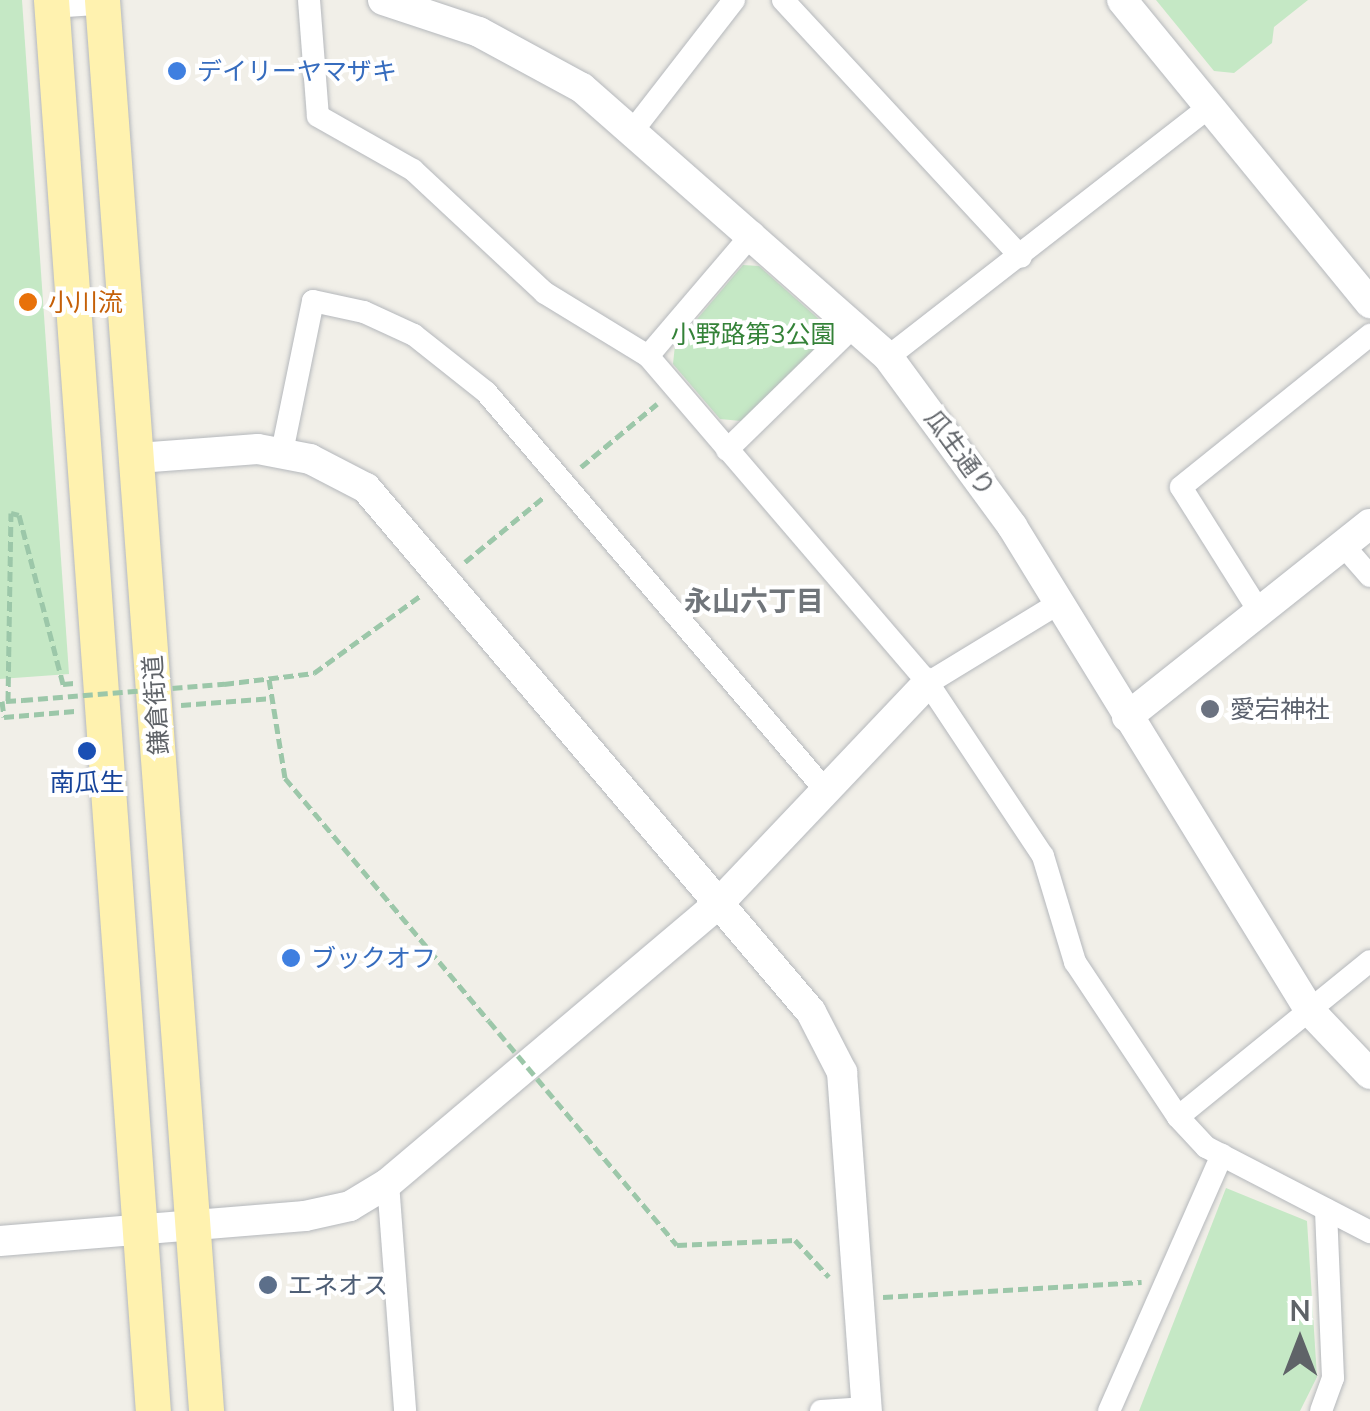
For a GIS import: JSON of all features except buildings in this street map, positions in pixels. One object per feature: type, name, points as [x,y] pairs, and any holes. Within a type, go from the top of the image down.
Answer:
[{"type":"main road","name":"鎌倉街道","points":[[99,0],[138,458],[206,1411]]},
{"type":"main road","points":[[51,2],[154,1411]]},
{"type":"street","points":[[51,2],[99,0]]},
{"type":"street","points":[[309,0],[318,116],[413,170],[546,293],[648,356],[928,683],[1043,856],[1075,962],[1178,1117],[1222,1156],[1370,1232]]},
{"type":"street","name":"瓜生通り","points":[[382,0],[533,58],[634,129],[888,357],[973,469],[1310,1011],[1370,1074]]},
{"type":"street","points":[[634,129],[734,0]]},
{"type":"street","points":[[783,0],[1020,256]]},
{"type":"street","points":[[1122,0],[1370,303]]},
{"type":"street","points":[[888,357],[1210,107]]},
{"type":"street","points":[[648,356],[753,232]]},
{"type":"street","points":[[282,452],[313,301],[364,312],[414,336],[486,392],[826,791]]},
{"type":"street","points":[[727,450],[854,326]]},
{"type":"street","points":[[1259,611],[1181,487],[1370,334]]},
{"type":"street","points":[[138,458],[225,449],[282,452],[341,472],[386,508],[811,1012],[842,1072],[866,1409],[821,1411]]},
{"type":"street","points":[[1126,717],[1370,524]]},
{"type":"street","points":[[1344,546],[1370,576]]},
{"type":"street","points":[[0,1241],[306,1216],[350,1206],[388,1183],[718,904],[928,683],[1059,603]]},
{"type":"street","points":[[1178,1117],[1370,961]]},
{"type":"street","points":[[1108,1411],[1222,1156]]},
{"type":"street","points":[[388,1183],[405,1411]]},
{"type":"street","points":[[1321,1411],[1332,1378],[1326,1208]]},
{"type":"path","points":[[76,683],[63,684],[19,516],[11,513],[4,717],[78,711]]},
{"type":"path","points":[[269,678],[286,778],[677,1244],[795,1240],[840,1289],[861,1298],[1146,1282]]},
{"type":"path","points":[[3,701],[224,684]]},
{"type":"path","points":[[178,706],[272,698]]},
{"type":"green space","points":[[0,0],[22,0],[69,674],[0,679]]},
{"type":"green space","points":[[1156,0],[1308,0],[1274,27],[1272,43],[1234,73],[1214,71]]},
{"type":"green space","name":"小野路第3公園","points":[[743,265],[759,266],[821,321],[821,342],[741,421],[720,419],[673,364],[675,345]]},
{"type":"green space","points":[[1226,1188],[1307,1221],[1317,1377],[1300,1411],[1139,1411]]},
{"type":"place","name":"デイリーヤマザキ","points":[[177,71]]},
{"type":"place","name":"小川流","points":[[28,302]]},
{"type":"place","name":"愛宕神社","points":[[1210,709]]},
{"type":"place","name":"南瓜生","points":[[87,751]]},
{"type":"place","name":"ブックオフ","points":[[291,958]]},
{"type":"place","name":"エネオス","points":[[268,1285]]},
{"type":"district","name":"永山六丁目","points":[[754,601]]}]
